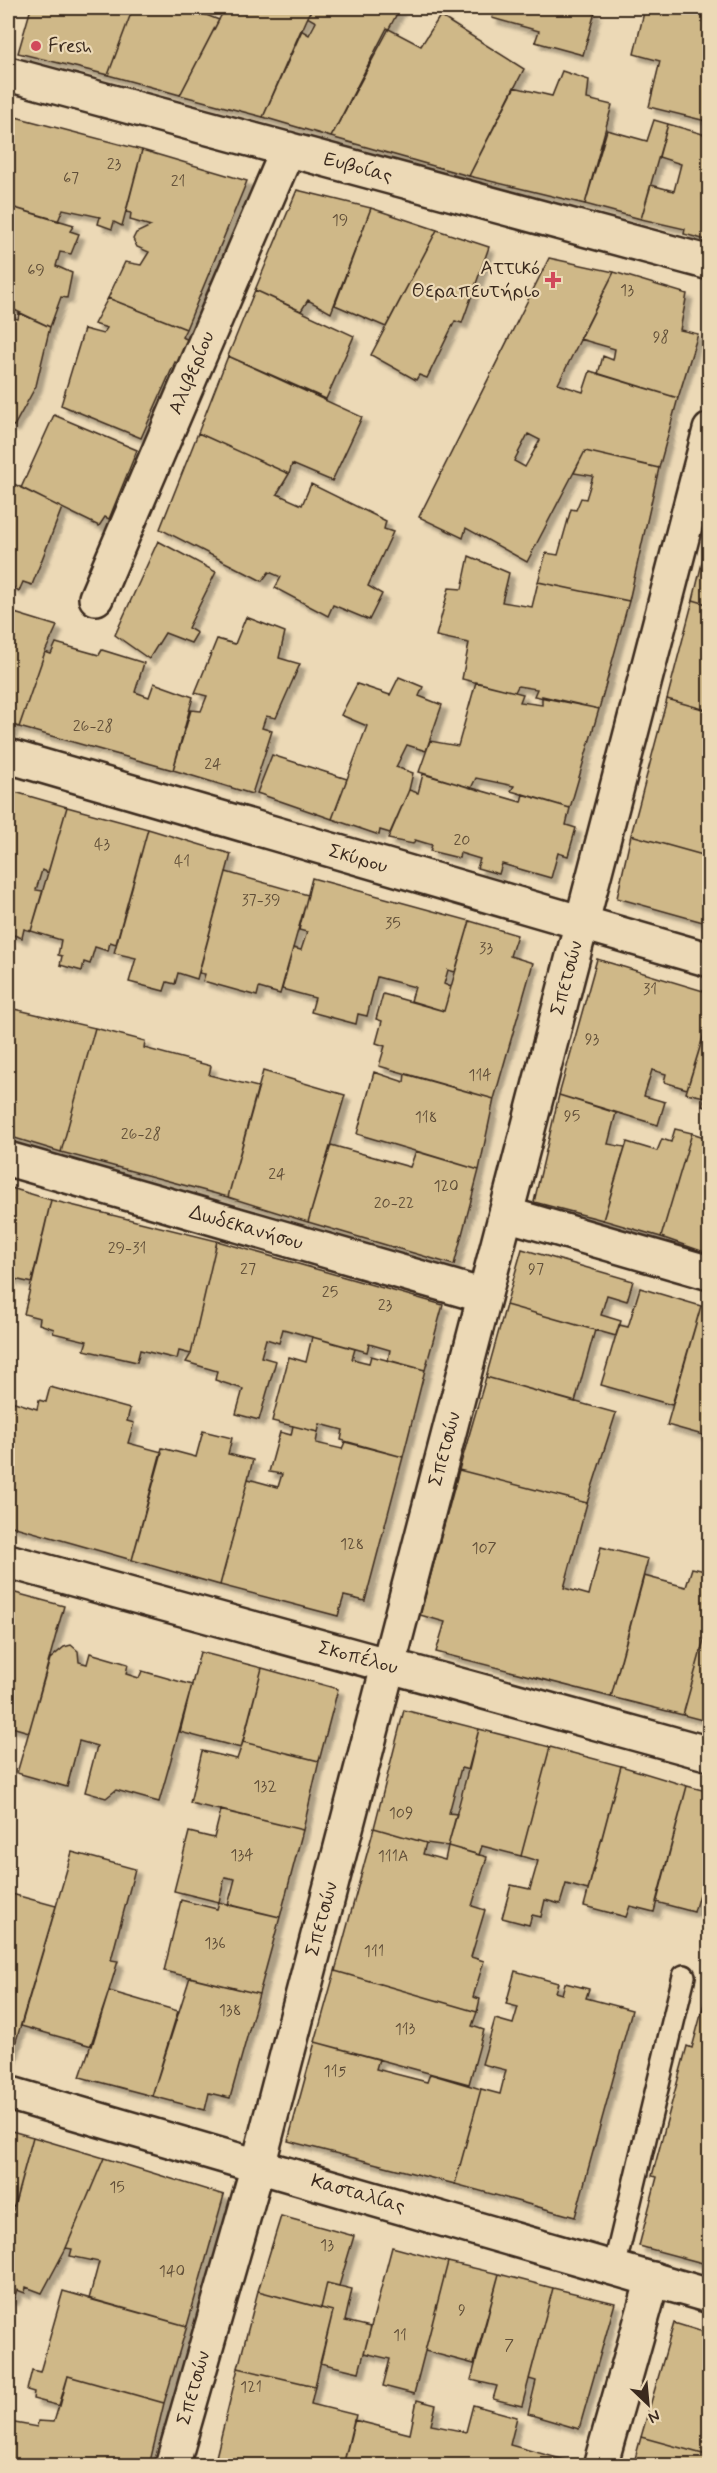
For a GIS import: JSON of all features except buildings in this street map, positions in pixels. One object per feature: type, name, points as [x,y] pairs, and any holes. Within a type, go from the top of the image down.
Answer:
[{"type":"street","name":"Ευβοίας","points":[[8,74],[710,263]]},
{"type":"street","name":"Αλιβερίου","points":[[96,597],[288,149]]},
{"type":"street","name":"Σπετσών","points":[[172,2466],[258,2166],[710,430]]},
{"type":"street","name":"Σκύρου","points":[[8,756],[710,960]]},
{"type":"street","name":"Δωδεκανήσου","points":[[8,1160],[484,1296]]},
{"type":"street","points":[[506,1214],[710,1273]]},
{"type":"street","name":"Σκοπέλου","points":[[8,1561],[710,1754]]},
{"type":"street","name":"Κασταλίας","points":[[8,2093],[710,2296]]},
{"type":"street","points":[[600,2466],[653,2280]]},
{"type":"lane","points":[[614,2268],[684,1976]]},
{"type":"place","name":"Fresh","points":[[36,46]]},
{"type":"place","name":"Αττικό Θεραπευτήριο","points":[[553,280]]}]
